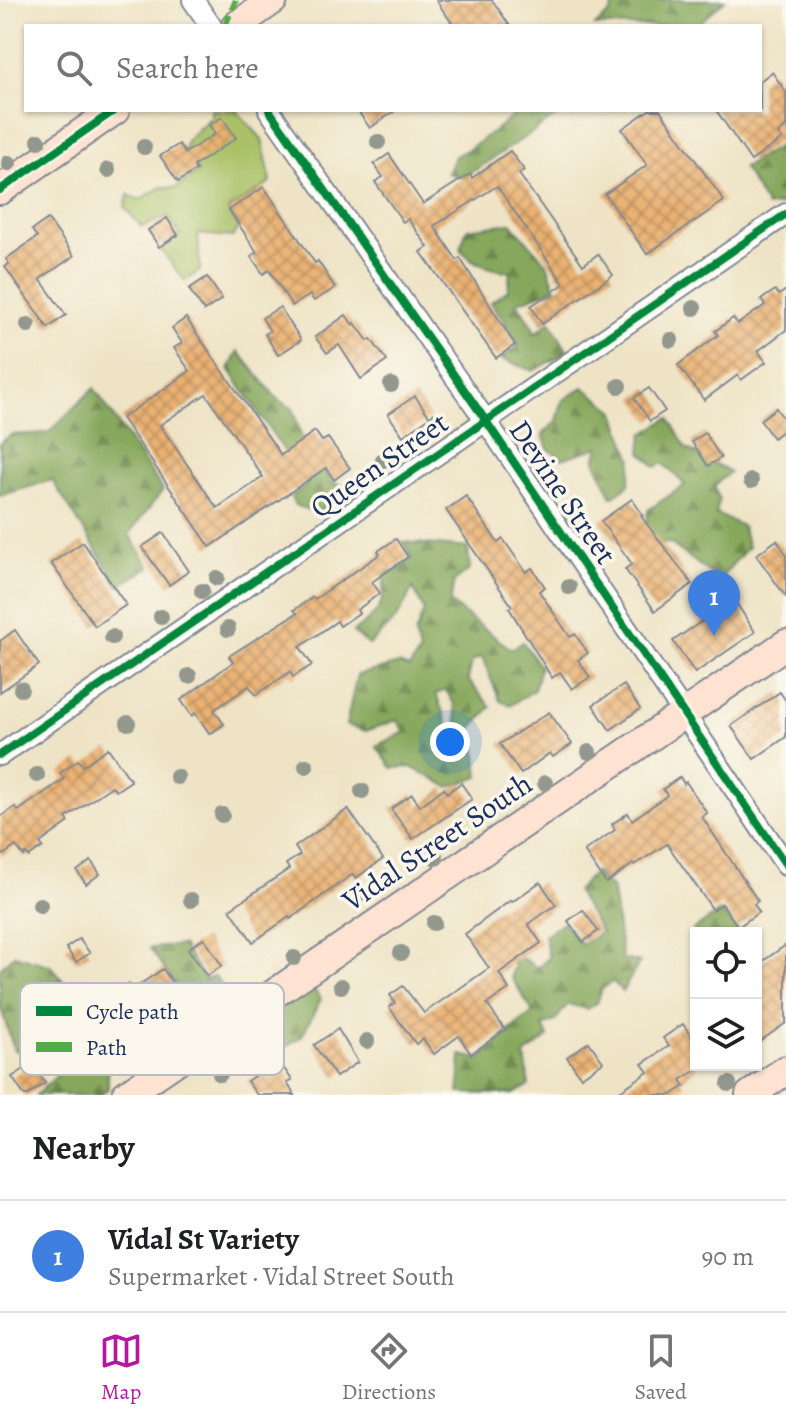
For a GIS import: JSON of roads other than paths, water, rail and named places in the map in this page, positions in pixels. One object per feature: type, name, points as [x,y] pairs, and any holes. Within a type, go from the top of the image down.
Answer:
[{"type":"main road","points":[[239,24],[273,0]]},
{"type":"main road","points":[[0,190],[112,112]]},
{"type":"main road","name":"Vidal Street South","points":[[284,987],[786,644]]},
{"type":"main road","points":[[750,1095],[786,1070]]},
{"type":"main road","name":"Vidal Street South","points":[[126,1095],[155,1075]]},
{"type":"street","points":[[193,0],[210,24]]},
{"type":"street","name":"Devine Street","points":[[270,112],[486,421],[786,865]]},
{"type":"street","name":"Queen Street","points":[[0,755],[786,214]]},
{"type":"place","name":"Vidal St Variety","points":[[714,636]]}]
